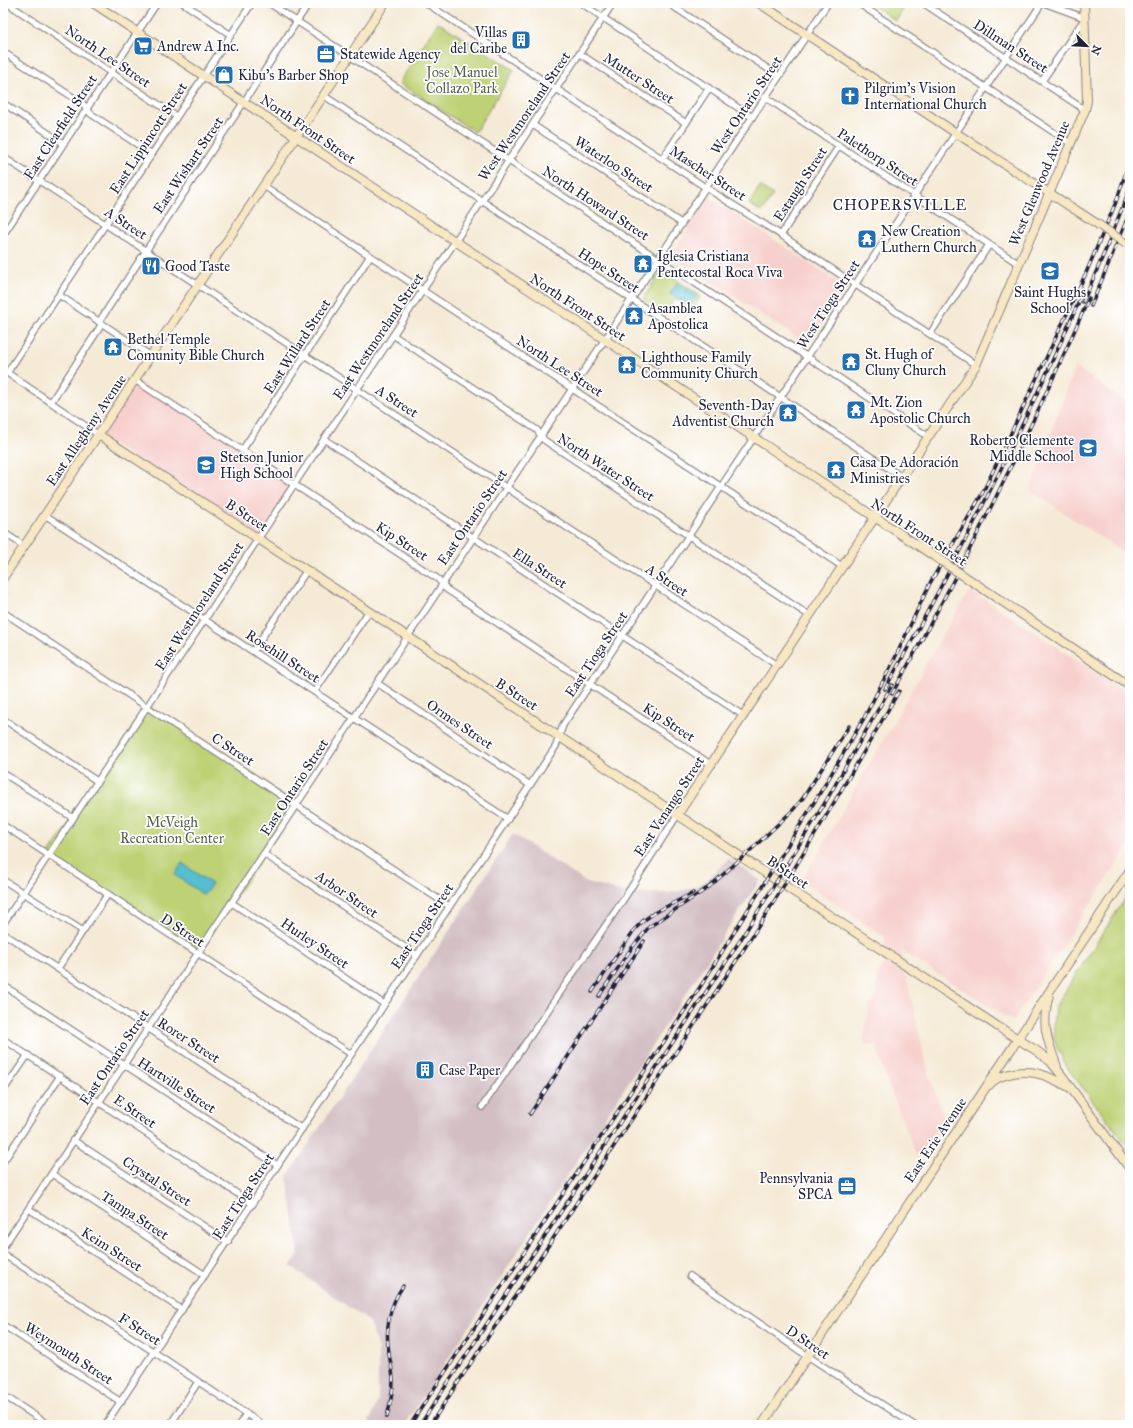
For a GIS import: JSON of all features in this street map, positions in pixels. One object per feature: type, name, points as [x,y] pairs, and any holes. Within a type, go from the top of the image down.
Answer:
[{"type":"main road","name":"North Front Street","points":[[93,3],[1130,686]]},
{"type":"main road","name":"East Allegheny Avenue","points":[[3,578],[385,3]]},
{"type":"main road","points":[[759,3],[1128,245]]},
{"type":"main road","name":"West Glenwood Avenue","points":[[929,437],[976,365],[1085,110],[1087,101],[1084,3]]},
{"type":"main road","name":"B Street","points":[[99,435],[307,570],[1037,1051],[1050,1061],[1060,1073]]},
{"type":"main road","name":"East Venango Street","points":[[678,814],[778,666],[929,437]]},
{"type":"main road","name":"East Erie Avenue","points":[[762,1425],[1130,870]]},
{"type":"main road","points":[[1053,986],[1048,996],[1045,1029],[1047,1040],[1060,1073],[1130,1169]]},
{"type":"main road","points":[[982,1093],[991,1083],[1004,1076],[1024,1072],[1042,1074],[1070,1087]]},
{"type":"street","name":"North Lee Street","points":[[7,3],[176,116]]},
{"type":"street","name":"East Clearfield Street","points":[[4,232],[157,3]]},
{"type":"street","points":[[183,3],[231,34]]},
{"type":"street","name":"East Lippincott Street","points":[[5,372],[59,295],[252,3]]},
{"type":"street","name":"North Howard Street","points":[[269,3],[929,437]]},
{"type":"street","name":"East Wishart Street","points":[[51,402],[146,250],[309,3]]},
{"type":"street","name":"Mascher Street","points":[[426,3],[705,187],[781,235],[976,365]]},
{"type":"street","points":[[581,3],[752,117]]},
{"type":"street","name":"West Westmoreland Street","points":[[455,242],[614,3]]},
{"type":"street","points":[[668,3],[779,76]]},
{"type":"street","name":"West Ontario Street","points":[[604,339],[828,3]]},
{"type":"street","points":[[858,3],[1070,143]]},
{"type":"street","name":"Dillman Street","points":[[923,3],[1085,110]]},
{"type":"street","points":[[1042,81],[1085,18],[1043,3]]},
{"type":"street","name":"West Tioga Street","points":[[754,438],[1043,3]]},
{"type":"street","points":[[3,52],[82,103],[91,114],[152,154]]},
{"type":"street","name":"Mutter Street","points":[[580,54],[686,123]]},
{"type":"street","points":[[663,158],[709,88]]},
{"type":"street","name":"Hope Street","points":[[323,95],[902,477]]},
{"type":"street","name":"Palethorp Street","points":[[765,97],[1019,264]]},
{"type":"street","points":[[3,103],[63,143]]},
{"type":"street","name":"Waterloo Street","points":[[533,125],[681,223]]},
{"type":"street","name":"Estaugh Street","points":[[781,235],[839,146]]},
{"type":"street","name":"A Street","points":[[3,157],[778,666]]},
{"type":"street","name":"North Lee Street","points":[[264,186],[843,567]]},
{"type":"street","name":"East Westmoreland Street","points":[[3,924],[455,242]]},
{"type":"street","points":[[930,334],[989,245]]},
{"type":"street","name":"East Willard Street","points":[[243,449],[370,256]]},
{"type":"street","points":[[59,295],[151,356]]},
{"type":"street","name":"North Water Street","points":[[393,335],[537,430],[544,440],[810,616]]},
{"type":"street","name":"East Ontario Street","points":[[3,1247],[604,339]]},
{"type":"street","name":"B Street","points":[[5,372],[99,435]]},
{"type":"street","name":"Kip Street","points":[[135,380],[243,449],[438,579],[446,590],[712,765]]},
{"type":"street","name":"East Tioga Street","points":[[105,1425],[508,819],[556,746],[558,736],[563,725],[754,438]]},
{"type":"street","name":"Ella Street","points":[[324,439],[744,716]]},
{"type":"street","name":"Rosehill Street","points":[[45,515],[508,819]]},
{"type":"street","points":[[3,532],[24,546]]},
{"type":"street","points":[[253,651],[307,570]]},
{"type":"street","points":[[315,691],[369,611]]},
{"type":"street","name":"C Street","points":[[3,612],[450,906]]},
{"type":"street","name":"Ormes Street","points":[[377,683],[530,785]]},
{"type":"street","points":[[3,719],[97,781]]},
{"type":"street","points":[[3,772],[73,818]]},
{"type":"street","name":"East Venango Street","points":[[482,1107],[623,900],[678,814]]},
{"type":"street","name":"D Street","points":[[3,825],[351,1054]]},
{"type":"street","name":"Arbor Street","points":[[264,854],[417,955]]},
{"type":"street","points":[[3,880],[83,931]]},
{"type":"street","points":[[58,968],[108,894]]},
{"type":"street","name":"Hurley Street","points":[[232,903],[384,1004]]},
{"type":"street","name":"Rorer Street","points":[[3,933],[302,1129]]},
{"type":"street","name":"Hartville Street","points":[[3,985],[277,1165]]},
{"type":"street","name":"E Street","points":[[3,1039],[253,1204]]},
{"type":"street","points":[[3,1092],[28,1055]]},
{"type":"street","points":[[3,1162],[60,1076]]},
{"type":"street","name":"Crystal Street","points":[[73,1140],[228,1242]]},
{"type":"street","name":"Tampa Street","points":[[52,1174],[205,1275]]},
{"type":"street","name":"Keim Street","points":[[29,1209],[182,1310]]},
{"type":"street","name":"F Street","points":[[3,1254],[263,1425]]},
{"type":"street","name":"D Street","points":[[690,1276],[808,1356],[914,1425]]},
{"type":"street","name":"Weymouth Street","points":[[3,1325],[121,1402]]},
{"type":"street","points":[[170,1425],[198,1382]]},
{"type":"street","points":[[3,1395],[48,1425]]},
{"type":"street","points":[[239,1425],[246,1414]]},
{"type":"shaded area","points":[[709,197],[846,287],[808,345],[671,255]]},
{"type":"shaded area","name":"Roberto Clemente Middle School","points":[[1075,367],[1130,405],[1130,557],[1030,490]]},
{"type":"shaded area","name":"Stetson Junior High School","points":[[135,380],[294,484],[258,538],[99,435]]},
{"type":"shaded area","points":[[970,590],[1130,695],[1130,844],[1013,1021],[900,950],[929,1076],[944,1117],[917,1157],[886,1078],[879,1056],[878,1046],[863,1044],[869,1006],[877,996],[876,985],[879,972],[883,965],[885,937],[802,881],[918,680],[925,665]]},
{"type":"shaded area","name":"Case Paper","points":[[513,834],[587,883],[627,893],[666,893],[690,889],[706,881],[729,859],[760,880],[405,1425],[368,1425],[378,1400],[378,1349],[370,1322],[290,1266],[299,1254],[287,1177]]},
{"type":"green space","points":[[869,3],[901,3],[898,7],[903,10],[896,21]]},
{"type":"green space","name":"Jose Manuel Collazo Park","points":[[438,22],[514,70],[475,132],[399,83]]},
{"type":"green space","points":[[760,186],[773,195],[762,212],[749,204]]},
{"type":"green space","points":[[662,270],[701,296],[692,310],[675,299],[665,313],[643,299]]},
{"type":"green space","name":"McVeigh Recreation Center","points":[[147,706],[296,805],[198,954],[48,855]]},
{"type":"green space","points":[[1130,891],[1130,1149],[1068,1069],[1056,1046],[1053,1025],[1055,1007]]},
{"type":"water","points":[[677,283],[697,296],[690,306],[670,294]]},
{"type":"water","points":[[182,863],[212,884],[204,895],[175,875]]},
{"type":"railway","points":[[410,1425],[704,981],[826,783],[864,718],[895,658],[930,583],[982,494],[1003,450],[1086,273],[1116,202],[1130,160]]},
{"type":"railway","points":[[1083,302],[1130,188]]},
{"type":"railway","points":[[1091,306],[1130,212]]},
{"type":"railway","points":[[885,689],[938,592],[1013,445],[1082,295]]},
{"type":"railway","points":[[892,694],[945,597],[1020,449],[1089,298]]},
{"type":"railway","points":[[420,1425],[741,939],[826,801],[892,685]]},
{"type":"railway","points":[[430,1425],[744,949],[823,821],[899,691]]},
{"type":"railway","points":[[599,996],[631,949],[649,927],[709,887],[793,810],[803,798],[849,726]]},
{"type":"railway","points":[[592,992],[634,930],[643,921],[654,913],[693,893]]},
{"type":"railway","points":[[530,1114],[644,941]]},
{"type":"railway","points":[[387,1417],[393,1381],[388,1344],[389,1318],[394,1302],[403,1286]]},
{"type":"place","name":"Villas del Caribe","points":[[521,40]]},
{"type":"place","name":"Andrew A Inc.","points":[[143,46]]},
{"type":"place","name":"Statewide Agency","points":[[326,54]]},
{"type":"place","name":"Kibu's Barber Shop","points":[[224,75]]},
{"type":"place","name":"Pilgrim's Vision International Church","points":[[850,96]]},
{"type":"place","name":"New Creation Luthern Church","points":[[867,239]]},
{"type":"place","name":"Iglesia Cristiana Pentecostal Roca Viva","points":[[643,264]]},
{"type":"place","name":"Good Taste","points":[[151,266]]},
{"type":"place","name":"Saint Hughs School","points":[[1050,271]]},
{"type":"place","name":"Asamblea Apostolica","points":[[634,316]]},
{"type":"place","name":"Bethel Temple Comunity Bible Church","points":[[113,347]]},
{"type":"place","name":"St. Hugh of Cluny Church","points":[[851,362]]},
{"type":"place","name":"Lighthouse Family Community Church","points":[[627,365]]},
{"type":"place","name":"Mt. Zion Apostolic Church","points":[[856,410]]},
{"type":"place","name":"Seventh-Day Adventist Church","points":[[788,413]]},
{"type":"place","name":"Roberto Clemente Middle School","points":[[1088,448]]},
{"type":"place","name":"Stetson Junior High School","points":[[206,465]]},
{"type":"place","name":"Casa De Adoración Ministries","points":[[836,470]]},
{"type":"place","name":"Case Paper","points":[[425,1070]]},
{"type":"place","name":"Pennsylvania SPCA","points":[[847,1186]]},
{"type":"district","name":"CHOPERSVILLE","points":[[900,205]]}]
